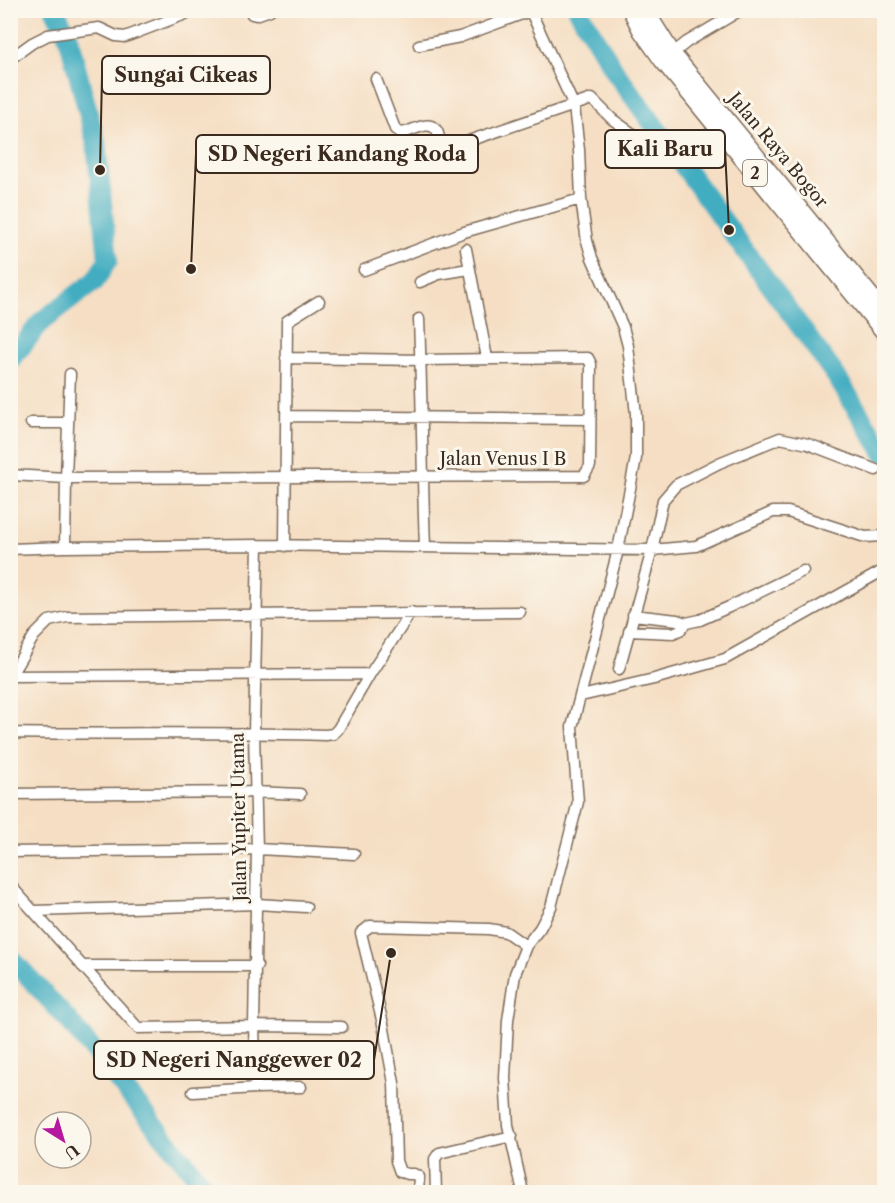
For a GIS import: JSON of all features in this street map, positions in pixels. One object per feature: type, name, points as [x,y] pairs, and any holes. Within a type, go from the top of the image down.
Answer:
[{"type":"highway","name":"Jalan Raya Bogor","points":[[631,10],[641,30],[668,57],[885,312]]},
{"type":"highway","name":"Jalan Raya Bogor","points":[[645,10],[668,57],[885,332]]},
{"type":"street","points":[[10,59],[48,35],[99,28],[116,36],[125,37],[196,10]]},
{"type":"street","points":[[250,10],[256,15],[270,10]]},
{"type":"street","points":[[668,57],[687,42],[741,10]]},
{"type":"street","points":[[419,45],[460,37],[530,11],[574,106],[581,199],[587,241],[592,258],[623,327],[628,346],[636,414],[636,458],[618,550],[572,727],[578,802],[551,907],[540,928],[526,946],[515,974],[508,1020],[506,1108],[523,1192]]},
{"type":"street","points":[[376,79],[395,129],[403,134],[426,124],[433,126],[441,146],[445,149],[593,99],[612,118],[636,136]]},
{"type":"street","points":[[364,270],[464,232],[581,199]]},
{"type":"street","points":[[466,249],[487,358]]},
{"type":"street","points":[[420,282],[439,274],[469,269]]},
{"type":"street","points":[[285,546],[287,321],[319,302]]},
{"type":"street","points":[[419,319],[422,360],[421,417],[425,546]]},
{"type":"street","points":[[286,358],[422,360],[588,358],[591,364],[589,419],[286,416]]},
{"type":"street","points":[[65,547],[70,374]]},
{"type":"street","name":"Jalan Venus I B","points":[[10,475],[66,478],[584,476],[590,466],[589,419]]},
{"type":"street","points":[[31,423],[68,423]]},
{"type":"street","points":[[619,669],[663,500],[676,485],[719,463],[780,438],[808,444],[876,470]]},
{"type":"street","points":[[10,549],[258,545],[652,549],[696,546],[773,512],[788,512],[865,537],[885,536]]},
{"type":"street","name":"Jalan Yupiter Utama","points":[[256,1088],[254,1026],[257,966],[257,849],[254,676],[258,545]]},
{"type":"street","points":[[581,696],[725,659],[885,570]]},
{"type":"street","points":[[629,631],[667,634],[680,630],[686,623],[729,607],[803,572]]},
{"type":"street","points":[[10,733],[333,734],[411,612]]},
{"type":"street","points":[[370,674],[11,676],[34,636],[50,621],[67,617],[520,612]]},
{"type":"street","points":[[633,615],[686,623]]},
{"type":"street","points":[[10,794],[255,792],[300,794]]},
{"type":"street","points":[[10,852],[257,849],[354,854]]},
{"type":"street","points":[[10,885],[138,1028],[342,1027]]},
{"type":"street","points":[[34,911],[257,904],[306,907]]},
{"type":"street","points":[[418,1192],[419,1177],[414,1174],[403,1174],[396,1161],[394,1083],[383,1024],[361,933],[364,928],[370,926],[489,929],[506,932],[526,946]]},
{"type":"street","points":[[82,966],[257,966]]},
{"type":"street","points":[[193,1092],[301,1088]]},
{"type":"street","points":[[436,1192],[435,1159],[439,1153],[503,1136],[512,1136]]},
{"type":"waterway","points":[[10,361],[42,321],[95,281],[108,260],[96,143],[68,36],[55,10]]},
{"type":"waterway","points":[[578,10],[616,73],[836,376],[884,453]]},
{"type":"waterway","points":[[10,957],[69,1021],[200,1181],[205,1192]]},
{"type":"place","name":"Sungai Cikeas","points":[[100,170]]},
{"type":"place","name":"Kali Baru","points":[[729,230]]},
{"type":"place","name":"SD Negeri Kandang Roda","points":[[191,269]]},
{"type":"place","name":"SD Negeri Nanggewer 02","points":[[391,953]]}]
